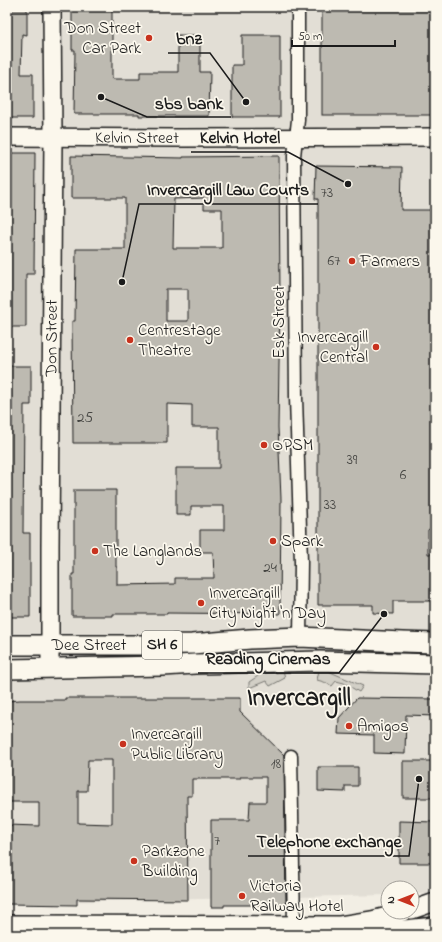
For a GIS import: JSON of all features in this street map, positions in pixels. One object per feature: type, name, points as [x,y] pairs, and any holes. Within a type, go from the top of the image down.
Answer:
[{"type":"main road","name":"Dee Street","points":[[7,645],[192,644],[250,638],[300,637],[435,643]]},
{"type":"main road","name":"Dee Street","points":[[7,669],[320,661],[435,664]]},
{"type":"street","name":"Don Street","points":[[50,668],[53,138],[52,7]]},
{"type":"street","name":"Esk Street","points":[[298,7],[298,120],[294,156],[296,397],[301,562],[300,637]]},
{"type":"street","name":"Kelvin Street","points":[[7,137],[435,137]]},
{"type":"street","points":[[291,756],[294,925]]},
{"type":"street","points":[[420,907],[435,902]]},
{"type":"street","points":[[7,924],[340,925],[380,918]]},
{"type":"street","points":[[340,925],[368,930],[405,929],[435,926]]},
{"type":"shaded area","points":[[7,7],[435,7],[435,894],[420,894],[420,880],[380,880],[380,895],[7,903]]},
{"type":"shaded area","points":[[316,645],[435,650],[435,657],[316,653]]},
{"type":"shaded area","points":[[283,670],[285,678],[270,686],[266,681],[249,688],[249,682],[261,674]]},
{"type":"shaded area","points":[[319,670],[328,671],[363,686],[359,692],[344,683],[336,681],[332,686],[317,680]]},
{"type":"building","points":[[72,7],[112,8],[112,79],[140,79],[140,72],[178,72],[178,35],[200,35],[200,72],[210,72],[209,116],[74,114],[75,50],[72,50]]},
{"type":"building","points":[[322,7],[435,7],[435,115],[322,115]]},
{"type":"building","points":[[7,9],[27,9],[27,35],[22,34],[21,74],[33,74],[33,118],[7,118]]},
{"type":"building","points":[[242,35],[280,35],[280,117],[232,117],[232,65],[242,65]]},
{"type":"building","points":[[7,153],[35,153],[34,274],[26,274],[26,327],[7,327]]},
{"type":"building","points":[[71,156],[183,158],[279,156],[280,299],[278,427],[281,499],[280,614],[167,613],[113,614],[113,616],[72,616],[72,574],[74,574],[74,490],[116,490],[117,585],[175,584],[175,578],[214,578],[213,552],[200,552],[200,530],[224,530],[224,506],[191,506],[191,515],[176,515],[176,468],[219,468],[219,427],[192,427],[192,405],[167,404],[167,443],[73,443],[72,321],[75,321],[76,249],[125,249],[125,198],[71,198]],"holes":[[[204,198],[204,209],[222,209],[222,248],[173,248],[174,199]],[[166,289],[188,289],[188,321],[166,321]]]},
{"type":"building","name":"Invercargill Central","points":[[316,166],[402,167],[401,210],[435,210],[435,524],[428,530],[428,554],[435,554],[435,601],[393,601],[393,614],[373,613],[373,605],[318,605],[318,199],[315,199]]},
{"type":"building","points":[[7,366],[31,366],[31,405],[24,405],[23,533],[30,533],[30,617],[7,617]]},
{"type":"building","points":[[65,698],[240,698],[240,712],[284,755],[286,905],[224,905],[224,907],[211,907],[211,820],[249,820],[250,802],[266,802],[266,777],[240,777],[240,779],[192,779],[192,796],[187,796],[188,900],[77,899],[77,905],[7,904],[7,825],[39,826],[39,802],[7,802],[7,701],[65,700]],"holes":[[[88,760],[112,760],[112,824],[78,823],[78,791],[87,791]]]},
{"type":"building","points":[[357,698],[435,699],[435,716],[406,715],[405,754],[374,753],[374,735],[338,734],[339,718]]},
{"type":"building","points":[[403,761],[435,761],[435,798],[403,798]]},
{"type":"building","points":[[318,767],[358,767],[358,786],[345,786],[345,792],[318,791]]},
{"type":"building","points":[[399,821],[435,822],[435,863],[399,863]]},
{"type":"place","name":"Don Street Car Park","points":[[149,38]]},
{"type":"place","name":"sbs bank","points":[[101,97]]},
{"type":"place","name":"bnz","points":[[246,102]]},
{"type":"place","name":"Kelvin Hotel","points":[[348,184]]},
{"type":"place","name":"Farmers","points":[[352,261]]},
{"type":"place","name":"Invercargill Law Courts","points":[[122,282]]},
{"type":"place","name":"Centrestage Theatre","points":[[130,340]]},
{"type":"place","name":"Invercargill Central","points":[[376,347]]},
{"type":"place","name":"OPSM","points":[[264,445]]},
{"type":"place","name":"Spark","points":[[273,541]]},
{"type":"place","name":"The Langlands","points":[[95,551]]},
{"type":"place","name":"Invercargill City Night 'n Day","points":[[201,603]]},
{"type":"place","name":"Reading Cinemas","points":[[384,614]]},
{"type":"place","name":"Amigos","points":[[349,726]]},
{"type":"place","name":"Invercargill Public Library","points":[[123,744]]},
{"type":"place","name":"Telephone exchange","points":[[419,779]]},
{"type":"place","name":"Parkzone Building","points":[[134,861]]},
{"type":"place","name":"Victoria Railway Hotel","points":[[242,896]]},
{"type":"district","name":"Invercargill","points":[[299,699]]}]
